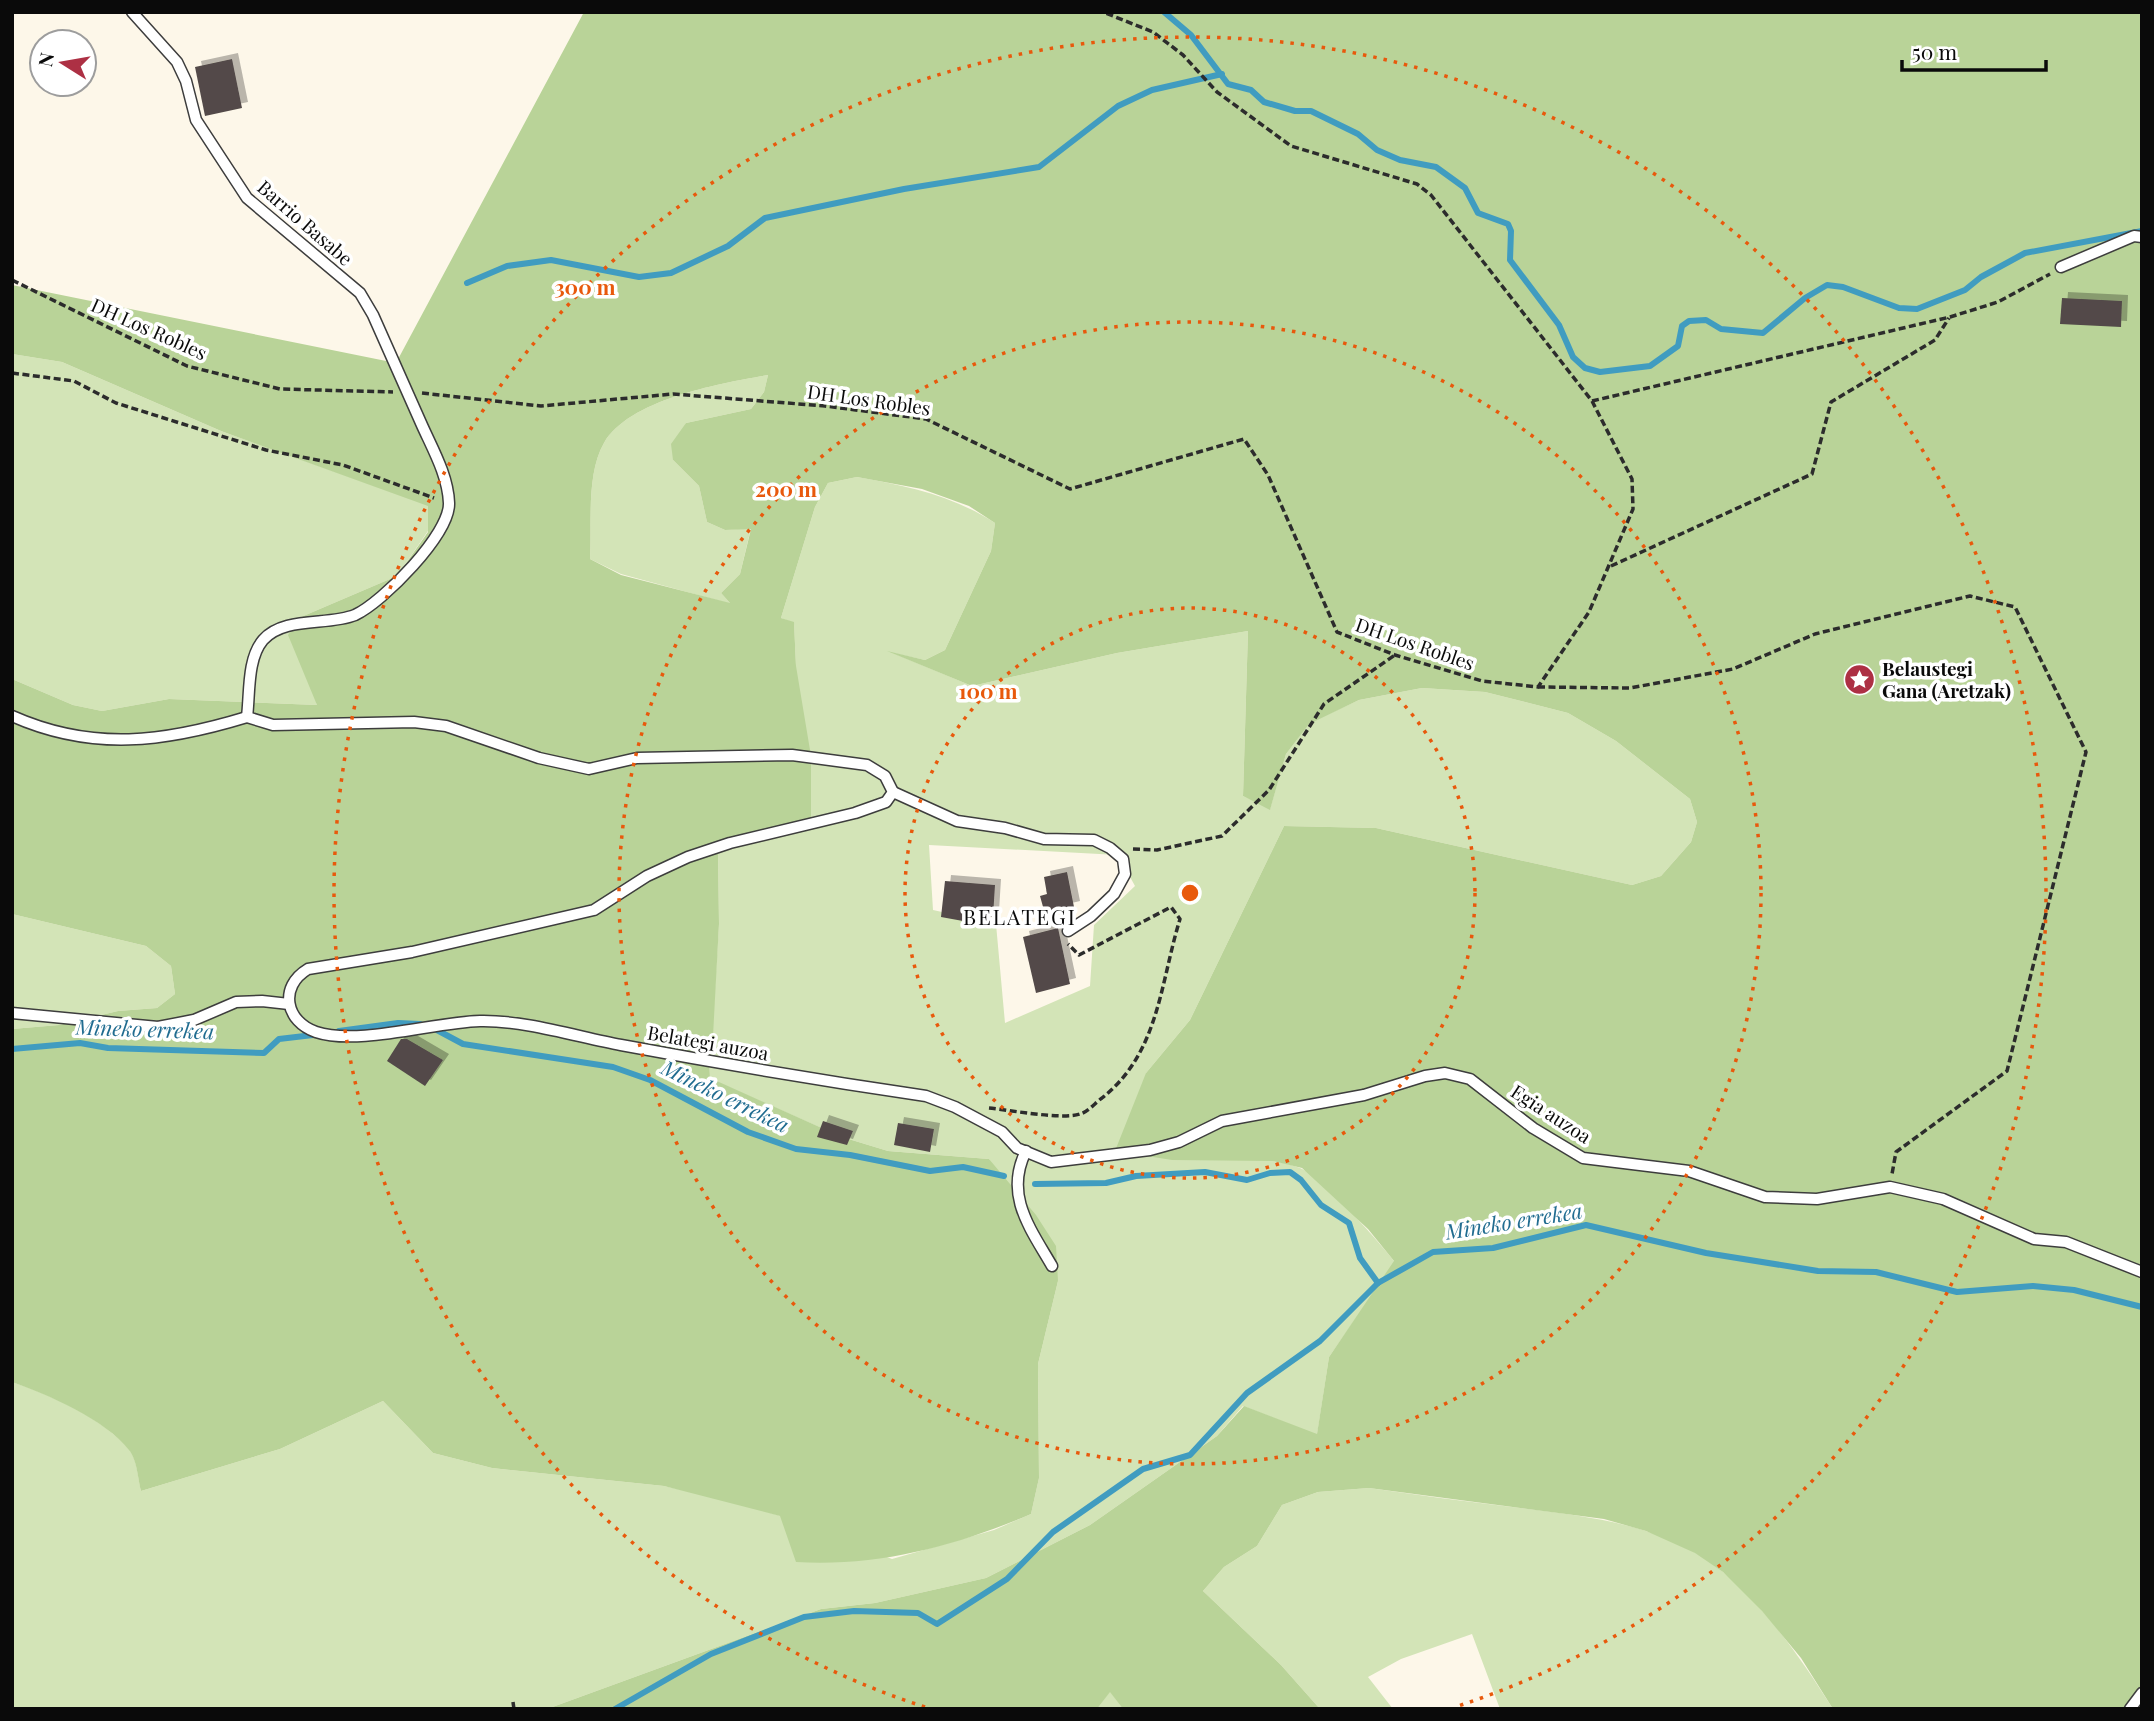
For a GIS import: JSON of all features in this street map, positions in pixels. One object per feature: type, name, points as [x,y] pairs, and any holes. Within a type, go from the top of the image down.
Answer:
[{"type":"lane","name":"Barrio Basabe","points":[[132,12],[177,62],[186,81],[196,120],[247,198],[360,293],[442,471],[449,505]]},
{"type":"lane","points":[[2061,267],[2134,236],[2142,237]]},
{"type":"lane","points":[[247,717],[253,657],[264,638],[282,628],[355,615],[390,588],[417,560],[442,528],[449,505]]},
{"type":"lane","points":[[12,716],[72,737],[102,741],[178,734],[247,717],[272,725],[414,722],[446,726],[539,758],[589,769],[637,758],[792,755],[867,765],[885,776],[892,792],[957,821],[1005,828],[1044,839],[1094,841],[1110,848],[1123,859],[1125,874],[1114,894],[1091,916],[1068,932]]},
{"type":"lane","points":[[12,1013],[158,1027],[194,1020],[236,1002],[289,1004],[289,987],[296,976],[308,969],[412,953],[594,910],[647,876],[688,857],[730,843],[855,813],[886,802],[892,792]]},
{"type":"lane","name":"Belategi auzoa","points":[[289,1004],[304,1028],[326,1036],[396,1032],[481,1021],[503,1023],[926,1096],[955,1107]]},
{"type":"lane","name":"Egia auzoa","points":[[955,1107],[1002,1132],[1017,1148],[1051,1161],[1150,1150],[1180,1142],[1222,1121],[1364,1095],[1425,1076],[1446,1073],[1470,1079],[1533,1128],[1583,1158],[1689,1171],[1765,1197],[1817,1199],[1890,1187],[1943,1199],[2034,1239],[2066,1242],[2142,1272]]},
{"type":"lane","points":[[1026,1151],[1018,1167],[1016,1188],[1020,1210],[1052,1266]]},
{"type":"lane","points":[[2130,1709],[2142,1693]]},
{"type":"path","points":[[1103,12],[1153,32],[1183,55],[1217,92],[1291,146],[1417,184],[1432,195],[1592,401],[1632,479],[1633,509],[1589,612],[1538,687]]},
{"type":"path","points":[[1592,401],[1738,369],[1950,317],[1998,302],[2037,284],[2061,267]]},
{"type":"path","name":"DH Los Robles","points":[[12,280],[187,366],[280,389],[407,392],[541,406],[673,394],[825,406],[926,419],[1070,489],[1244,439],[1269,475],[1337,632],[1395,655],[1482,681],[1538,687],[1630,688],[1733,669],[1815,634],[1970,596],[2015,607],[2086,752],[2007,1071],[1896,1152],[1890,1187]]},
{"type":"path","points":[[1609,567],[1812,474],[1831,401],[1935,340],[1950,317]]},
{"type":"path","points":[[12,373],[74,382],[116,403],[195,425],[266,450],[343,466],[449,505]]},
{"type":"path","points":[[1110,848],[1157,850],[1222,836],[1269,790],[1324,704],[1395,655]]},
{"type":"path","points":[[986,1107],[1036,1114],[1081,1114],[1118,1086],[1136,1064],[1159,1008],[1167,962],[1180,919],[1171,907],[1079,955],[1068,946],[1068,932]]},
{"type":"path","points":[[513,1702],[514,1709]]},
{"type":"green space","points":[[584,12],[2142,12],[2142,1709],[1833,1709],[1801,1658],[1762,1611],[1723,1572],[1695,1553],[1646,1531],[1604,1519],[1369,1488],[1318,1492],[1282,1505],[1257,1546],[1224,1567],[1203,1591],[1281,1665],[1320,1709],[1123,1709],[1110,1692],[1097,1709],[547,1709],[821,1609],[875,1603],[986,1578],[1090,1525],[1217,1436],[1244,1406],[1317,1434],[1329,1357],[1394,1261],[1368,1229],[1302,1168],[1273,1161],[1172,1160],[1115,1151],[1146,1073],[1190,1020],[1284,826],[1376,828],[1632,885],[1661,876],[1691,842],[1697,822],[1690,799],[1616,741],[1568,713],[1485,692],[1422,688],[1359,700],[1309,724],[1286,754],[1270,810],[1243,796],[1248,631],[1117,653],[972,686],[887,651],[925,660],[945,650],[991,551],[995,523],[969,506],[922,489],[857,477],[828,483],[815,507],[781,618],[794,622],[796,666],[811,756],[811,824],[718,848],[719,924],[713,1036],[708,1036],[710,1078],[842,1137],[888,1151],[989,1159],[1036,1215],[1056,1246],[1058,1281],[1038,1364],[1039,1478],[1031,1514],[974,1536],[916,1552],[857,1561],[796,1562],[780,1516],[664,1486],[492,1468],[433,1453],[383,1401],[280,1449],[141,1491],[134,1459],[129,1450],[106,1428],[75,1409],[12,1382],[12,1029],[59,1025],[118,1011],[157,1008],[175,994],[171,966],[146,946],[12,914],[12,679],[73,705],[102,711],[169,699],[317,705],[288,635],[301,617],[397,576],[428,532],[428,506],[221,431],[62,362],[12,354],[12,285],[396,363]],"holes":[[[768,375],[764,392],[751,409],[686,423],[671,444],[673,460],[699,486],[707,522],[725,530],[751,529],[740,574],[721,593],[730,603],[621,575],[590,559],[594,469],[604,443],[616,428],[655,404],[702,388]]]},
{"type":"green space","points":[[12,354],[62,362],[221,431],[428,505],[428,531],[397,576],[301,617],[317,705],[169,699],[102,711],[73,705],[12,679]]},
{"type":"green space","points":[[768,375],[764,392],[751,409],[686,423],[673,460],[699,486],[707,522],[725,530],[751,528],[740,574],[721,593],[731,604],[621,574],[590,559],[594,469],[604,443],[616,428],[655,404],[702,388]]},
{"type":"green space","points":[[857,477],[911,488],[962,505],[995,523],[991,551],[945,650],[925,660],[893,653],[972,686],[1117,653],[1248,631],[1243,796],[1270,809],[1286,754],[1309,723],[1359,700],[1422,688],[1485,692],[1568,713],[1616,741],[1690,799],[1697,822],[1691,842],[1661,876],[1632,885],[1376,828],[1284,826],[1190,1020],[1146,1073],[1172,1160],[1270,1160],[1300,1168],[1322,1183],[1395,1262],[1329,1357],[1317,1435],[1243,1406],[1217,1436],[1090,1525],[986,1578],[875,1603],[821,1609],[547,1709],[12,1709],[12,1382],[75,1409],[105,1427],[129,1449],[134,1458],[141,1491],[280,1449],[383,1401],[433,1453],[492,1468],[664,1486],[719,1498],[781,1516],[892,1559],[994,1530],[1031,1514],[1039,1478],[1038,1364],[1058,1281],[989,1159],[888,1151],[842,1137],[710,1079],[708,1036],[712,1036],[719,924],[718,847],[796,666],[794,623],[781,618],[815,507],[828,483]],"holes":[[[929,845],[1118,855],[1135,886],[1094,925],[1090,986],[1005,1023],[996,924],[933,910]]]},
{"type":"green space","points":[[12,914],[146,946],[171,966],[175,994],[157,1008],[118,1011],[59,1025],[12,1029]]},
{"type":"green space","points":[[1369,1488],[1567,1514],[1650,1532],[1675,1542],[1723,1572],[1755,1603],[1796,1654],[1833,1709],[1500,1709],[1472,1634],[1401,1659],[1368,1677],[1393,1709],[1320,1709],[1281,1665],[1203,1591],[1224,1567],[1257,1546],[1282,1505],[1318,1492]]},
{"type":"green space","points":[[1110,1691],[1123,1709],[1097,1709]]},
{"type":"building","points":[[232,59],[242,108],[205,116],[195,67]]},
{"type":"building","points":[[2062,298],[2122,301],[2121,327],[2060,324]]},
{"type":"building","points":[[1067,872],[1074,907],[1045,914],[1040,896],[1047,894],[1044,877]]},
{"type":"building","points":[[945,881],[995,885],[993,917],[976,914],[974,923],[941,917]]},
{"type":"building","points":[[1058,928],[1070,984],[1036,993],[1023,937]]},
{"type":"building","points":[[401,1039],[407,1039],[443,1060],[425,1086],[387,1061]]},
{"type":"building","points":[[823,1121],[853,1131],[847,1145],[817,1137]]},
{"type":"building","points":[[898,1123],[934,1129],[930,1152],[894,1145]]},
{"type":"waterway","points":[[1164,12],[1191,35],[1228,84],[1251,90],[1264,102],[1295,111],[1311,111],[1358,134],[1377,150],[1400,160],[1436,167],[1465,188],[1478,213],[1508,224],[1511,231],[1510,260],[1559,325],[1573,357],[1585,368],[1600,372],[1650,366],[1678,346],[1682,326],[1689,321],[1706,320],[1721,329],[1763,333],[1805,298],[1827,285],[1843,287],[1899,308],[1917,309],[1965,290],[1981,277],[2025,253],[2142,231]]},
{"type":"waterway","points":[[467,283],[507,266],[551,260],[639,277],[671,273],[728,246],[765,218],[904,189],[1039,167],[1118,106],[1152,90],[1222,74]]},
{"type":"waterway","name":"Mineko errekea","points":[[339,1031],[398,1023],[420,1024]]},
{"type":"waterway","name":"Mineko errekea","points":[[435,1029],[463,1044],[613,1067],[650,1080],[748,1132],[796,1149],[850,1155],[930,1171],[963,1167],[1004,1176]]},
{"type":"waterway","name":"Mineko errekea","points":[[12,1049],[80,1043],[108,1048],[264,1053],[279,1039],[313,1035]]},
{"type":"waterway","name":"Mineko errekea","points":[[1035,1184],[1106,1183],[1136,1176],[1205,1172],[1247,1180],[1270,1173],[1290,1172],[1301,1180],[1321,1205],[1349,1223],[1360,1258],[1378,1283]]},
{"type":"waterway","points":[[615,1709],[711,1654],[804,1617],[854,1611],[918,1613],[937,1624],[1007,1579],[1053,1532],[1143,1469],[1190,1455],[1247,1393],[1320,1341],[1378,1283],[1433,1252],[1493,1248],[1586,1225],[1706,1253],[1818,1271],[1876,1272],[1957,1292],[2033,1286],[2074,1290],[2142,1307]]},
{"type":"place","name":"Belaustegi Gana (Aretzak)","points":[[1859,680]]},
{"type":"district","name":"BELATEGI","points":[[1020,918]]}]
